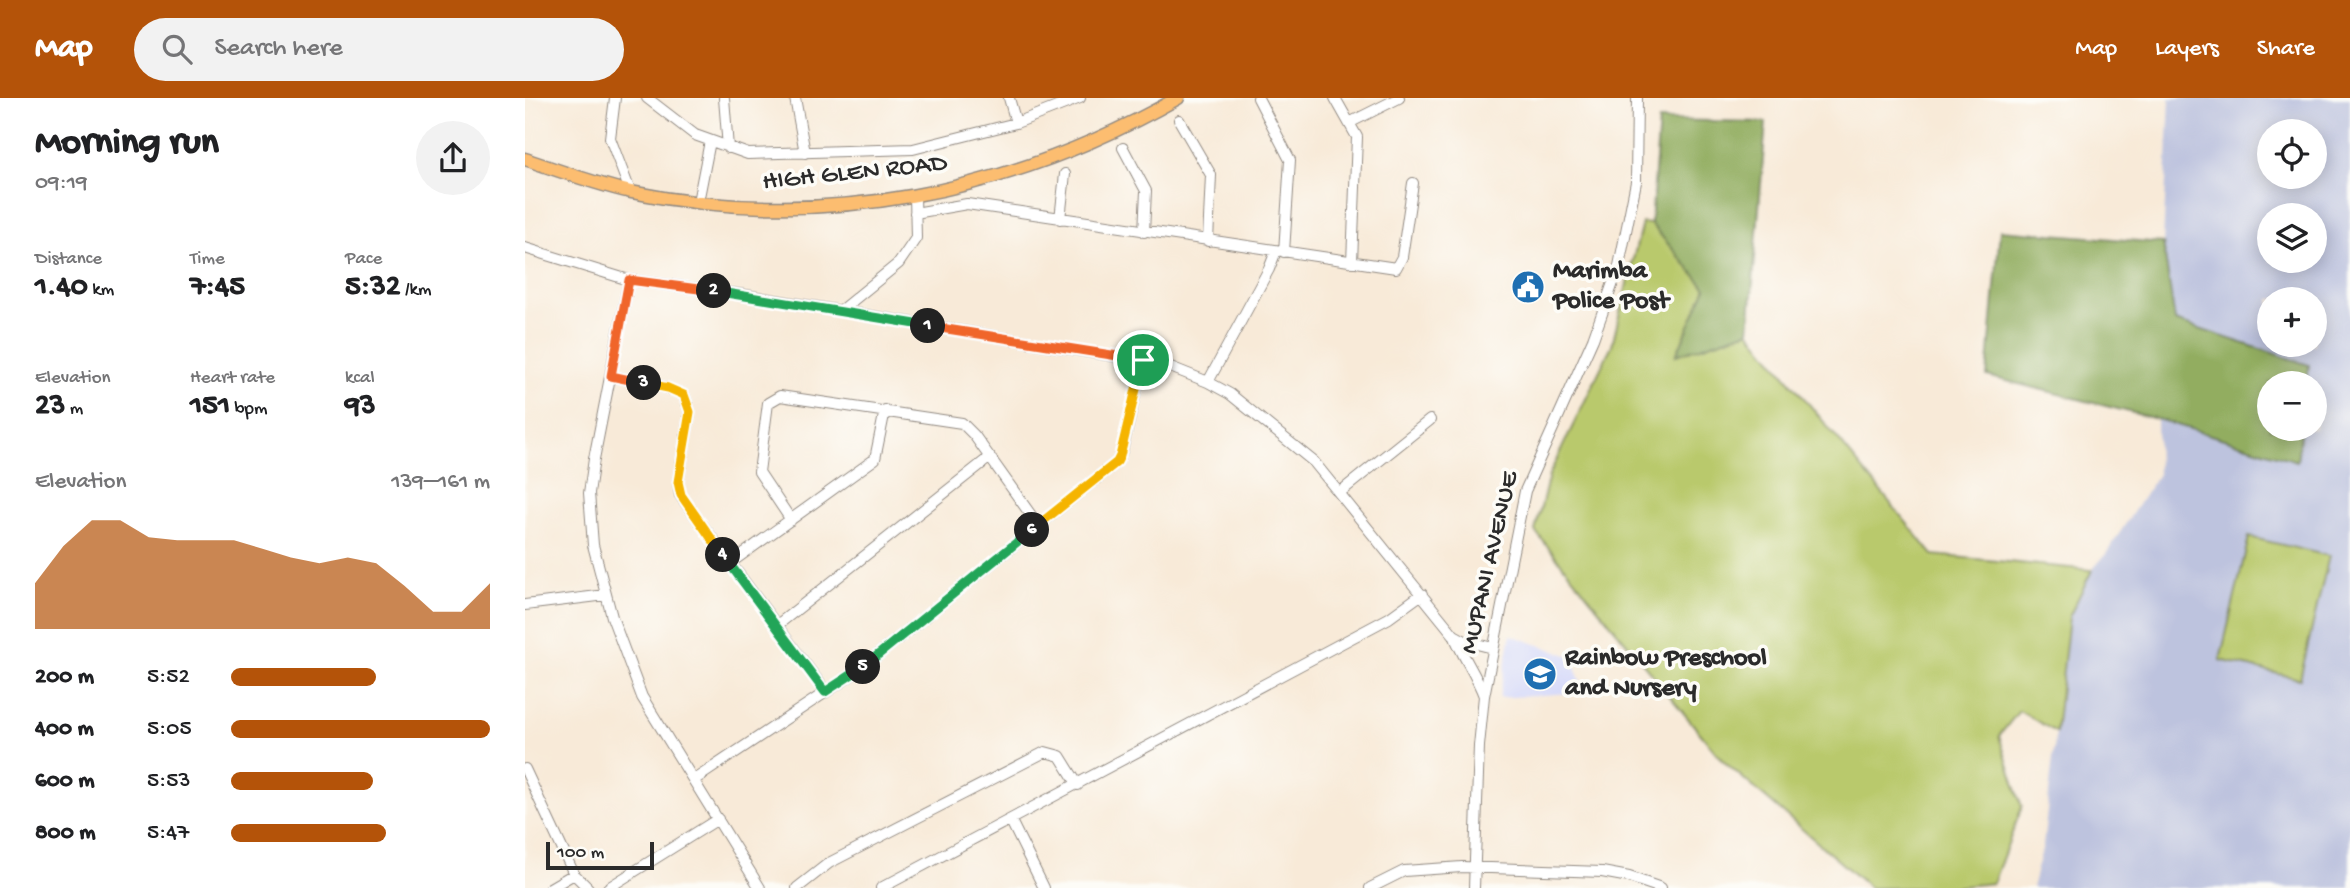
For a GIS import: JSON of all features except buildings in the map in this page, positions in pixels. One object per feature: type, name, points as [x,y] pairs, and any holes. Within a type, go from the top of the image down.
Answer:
[{"type":"main road","name":"HIGH GLEN ROAD","points":[[525,159],[630,191],[698,202],[754,207],[844,204],[970,185],[1058,157],[1129,126],[1178,98]]},
{"type":"street","points":[[616,98],[610,138],[630,191]]},
{"type":"street","points":[[647,98],[695,135],[744,154],[905,151],[1016,123],[1080,98]]},
{"type":"street","points":[[724,98],[728,148]]},
{"type":"street","points":[[795,98],[805,153]]},
{"type":"street","points":[[1009,98],[1016,123]]},
{"type":"street","points":[[1209,382],[1280,251],[1290,160],[1258,98]]},
{"type":"street","points":[[1335,98],[1357,137],[1352,262]]},
{"type":"street","points":[[1349,123],[1399,98]]},
{"type":"street","name":"MUPANI AVENUE","points":[[1474,888],[1479,746],[1484,696],[1525,491],[1593,339],[1619,266],[1636,181],[1637,98]]},
{"type":"street","points":[[1179,120],[1211,175],[1208,241]]},
{"type":"street","points":[[698,202],[710,141]]},
{"type":"street","points":[[1123,148],[1146,191],[1144,232]]},
{"type":"street","points":[[1060,219],[1065,174]]},
{"type":"street","points":[[915,213],[967,204],[1396,268],[1400,264],[1413,183]]},
{"type":"street","points":[[840,311],[899,263],[916,238],[915,195]]},
{"type":"street","points":[[525,248],[629,280],[746,295],[1143,360],[1168,366],[1209,382],[1230,394],[1314,462],[1454,635],[1484,696]]},
{"type":"street","points":[[629,280],[589,493],[593,545],[606,595],[642,697],[760,888]]},
{"type":"street","points":[[694,780],[859,670],[1117,462],[1143,360]]},
{"type":"street","points":[[611,376],[668,388],[684,395],[690,412],[678,482],[681,495],[825,692]]},
{"type":"street","points":[[791,520],[759,472],[768,403],[771,399],[785,395],[962,423],[990,457],[1038,525]]},
{"type":"street","points":[[729,564],[875,459],[885,410]]},
{"type":"street","points":[[1339,493],[1430,420]]},
{"type":"street","points":[[776,626],[990,457]]},
{"type":"street","points":[[881,888],[1389,618],[1422,594]]},
{"type":"street","points":[[525,605],[606,595]]},
{"type":"street","points":[[1454,635],[1465,641],[1493,648]]},
{"type":"street","points":[[797,888],[829,863],[1045,752],[1059,756],[1078,785]]},
{"type":"street","points":[[525,769],[574,874],[588,888]]},
{"type":"street","points":[[608,888],[718,819]]},
{"type":"street","points":[[1011,821],[1044,888]]},
{"type":"street","points":[[1370,888],[1404,871],[1475,867],[1602,872],[1629,877],[1661,888]]},
{"type":"street","points":[[550,888],[574,874]]},
{"type":"shaded area","points":[[2170,98],[2350,98],[2350,888],[2032,888],[2043,846],[2069,617],[2092,570],[2106,554],[2158,474],[2157,419],[2297,460],[2299,441],[2327,441],[2327,371],[2308,371],[2309,365],[2285,357],[2327,357],[2327,287],[2257,287],[2257,348],[2175,321],[2163,243]]},
{"type":"shaded area","name":"Rainbow Preschool and Nursery","points":[[1511,635],[1570,656],[1585,692],[1499,698]]},
{"type":"green space","points":[[1659,120],[1766,122],[1749,331],[1676,355],[1706,288],[1651,224]]},
{"type":"green space","points":[[1642,223],[1651,224],[1706,288],[1677,354],[1749,331],[1933,555],[2092,570],[2069,617],[2056,732],[2019,711],[1999,736],[2022,807],[1993,883],[1945,888],[1870,888],[1722,760],[1535,531],[1549,475],[1612,345]]},
{"type":"green space","points":[[2000,230],[2163,243],[2175,321],[2257,348],[2257,357],[2285,357],[2309,365],[2308,371],[2257,371],[2257,441],[2300,441],[2297,461],[2157,419],[1987,376]]},
{"type":"green space","points":[[2249,537],[2329,556],[2300,679],[2220,660]]},
{"type":"place","name":"Marimba Police Post","points":[[1528,287]]},
{"type":"place","name":"Rainbow Preschool and Nursery","points":[[1540,674]]},
{"type":"route","points":[[629,280],[746,295],[1143,360],[1122,452],[1117,462],[859,670],[825,692],[681,495],[678,482],[690,412],[684,395],[668,388],[611,376],[629,280]]}]
